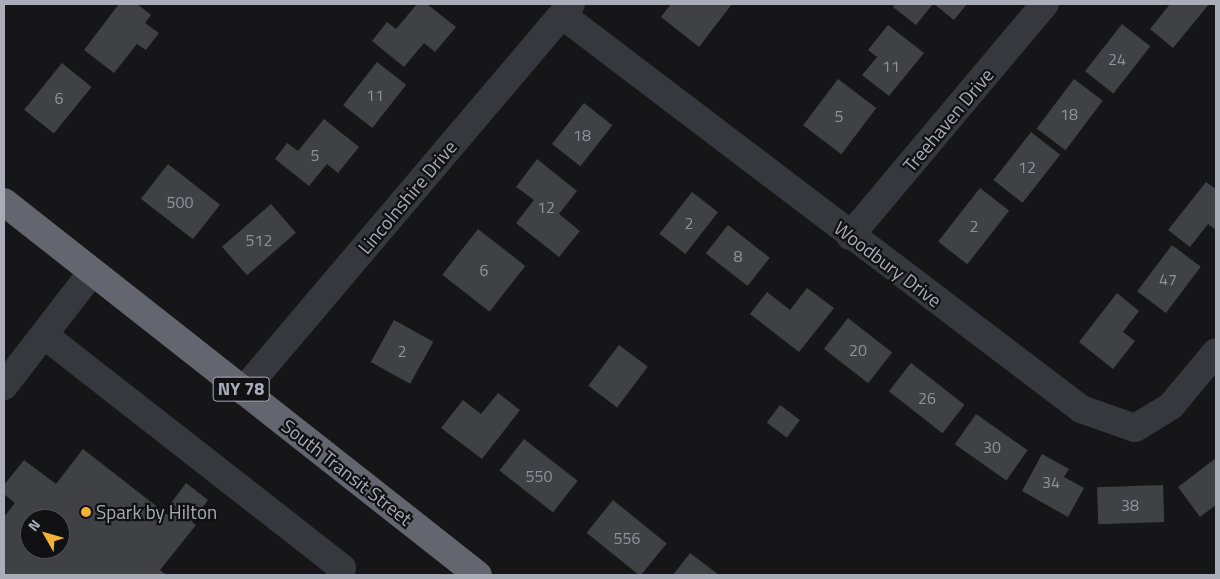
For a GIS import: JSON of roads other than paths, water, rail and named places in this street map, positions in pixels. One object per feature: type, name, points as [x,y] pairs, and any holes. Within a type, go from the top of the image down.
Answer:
[{"type":"highway","name":"South Transit Street","points":[[4,202],[478,575]]},
{"type":"street","name":"Treehaven Drive","points":[[850,236],[1045,4]]},
{"type":"street","name":"Woodbury Drive","points":[[567,9],[850,236],[1081,409],[1135,428],[1171,406],[1216,352]]},
{"type":"street","name":"Lincolnshire Drive","points":[[244,390],[567,9]]},
{"type":"street","points":[[4,386],[92,272]]},
{"type":"street","points":[[44,334],[342,568],[340,575]]},
{"type":"place","name":"Spark by Hilton","points":[[86,512]]}]
